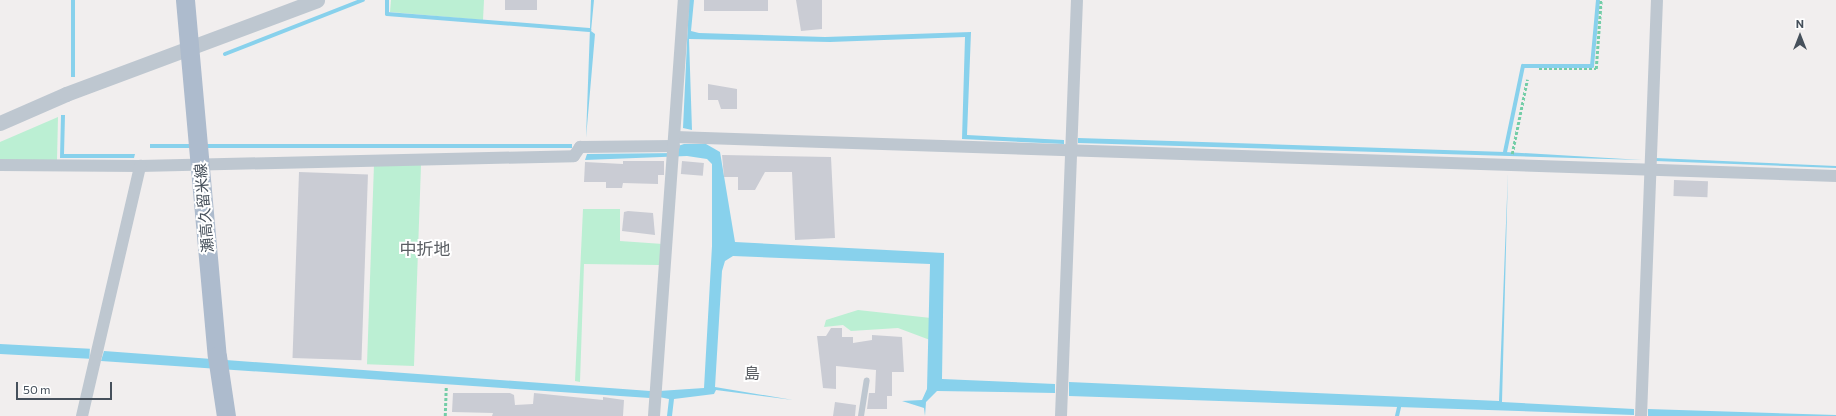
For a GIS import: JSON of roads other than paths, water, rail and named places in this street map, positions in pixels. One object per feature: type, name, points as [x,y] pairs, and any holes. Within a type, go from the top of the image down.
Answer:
[{"type":"main road","name":"瀬高久留米線","points":[[185,0],[187,50],[199,158],[218,364],[226,416]]},
{"type":"street","points":[[0,123],[66,94],[187,50],[317,0]]},
{"type":"street","points":[[654,416],[684,0]]},
{"type":"street","points":[[1061,416],[1077,0]]},
{"type":"street","points":[[1641,416],[1657,0]]},
{"type":"street","points":[[0,165],[140,166],[199,158],[574,156],[580,146],[674,141],[1651,169],[1836,176]]},
{"type":"street","points":[[82,416],[140,166]]},
{"type":"lane","points":[[861,416],[867,380]]},
{"type":"water","points":[[71,0],[75,0],[75,77],[71,77]]},
{"type":"water","points":[[591,0],[594,0],[591,31],[595,34],[586,138]]},
{"type":"water","points":[[689,0],[694,0],[691,31],[699,33],[825,37],[971,32],[967,135],[1064,140],[1064,144],[962,139],[965,37],[830,42],[689,39],[692,130],[683,128]]},
{"type":"water","points":[[61,115],[65,115],[64,154],[135,154],[134,158],[60,158]]},
{"type":"water","points":[[1078,138],[1505,152],[1642,160],[1078,143]]},
{"type":"water","points":[[150,144],[572,144],[572,148],[150,148]]},
{"type":"water","points":[[684,144],[706,144],[720,152],[735,242],[944,253],[942,379],[1055,384],[1055,393],[937,391],[926,402],[925,416],[924,408],[902,401],[922,400],[927,389],[930,264],[733,256],[725,261],[722,271],[715,387],[793,400],[716,390],[714,394],[674,399],[672,416],[667,416],[669,399],[659,397],[659,391],[704,388],[712,246],[712,164],[707,159],[687,156],[585,160],[587,154],[678,153],[678,146]]},
{"type":"water","points":[[1655,158],[1836,166],[1836,168],[1655,161]]},
{"type":"water","points":[[1508,172],[1502,402],[1634,409],[1634,415],[1069,396],[1069,382],[1499,401]]},
{"type":"water","points":[[0,344],[90,349],[89,359],[0,354]]},
{"type":"water","points":[[104,351],[650,391],[650,398],[101,361]]},
{"type":"water","points":[[1648,409],[1836,415],[1836,416],[1648,416]]},
{"type":"waterway","points":[[225,54],[363,0]]},
{"type":"waterway","points":[[387,0],[387,14],[589,30]]},
{"type":"waterway","points":[[1505,152],[1523,66],[1592,66],[1598,0]]},
{"type":"waterway","points":[[1397,416],[1399,407]]},
{"type":"district","name":"中折地","points":[[425,249]]},
{"type":"district","name":"島","points":[[752,373]]}]
